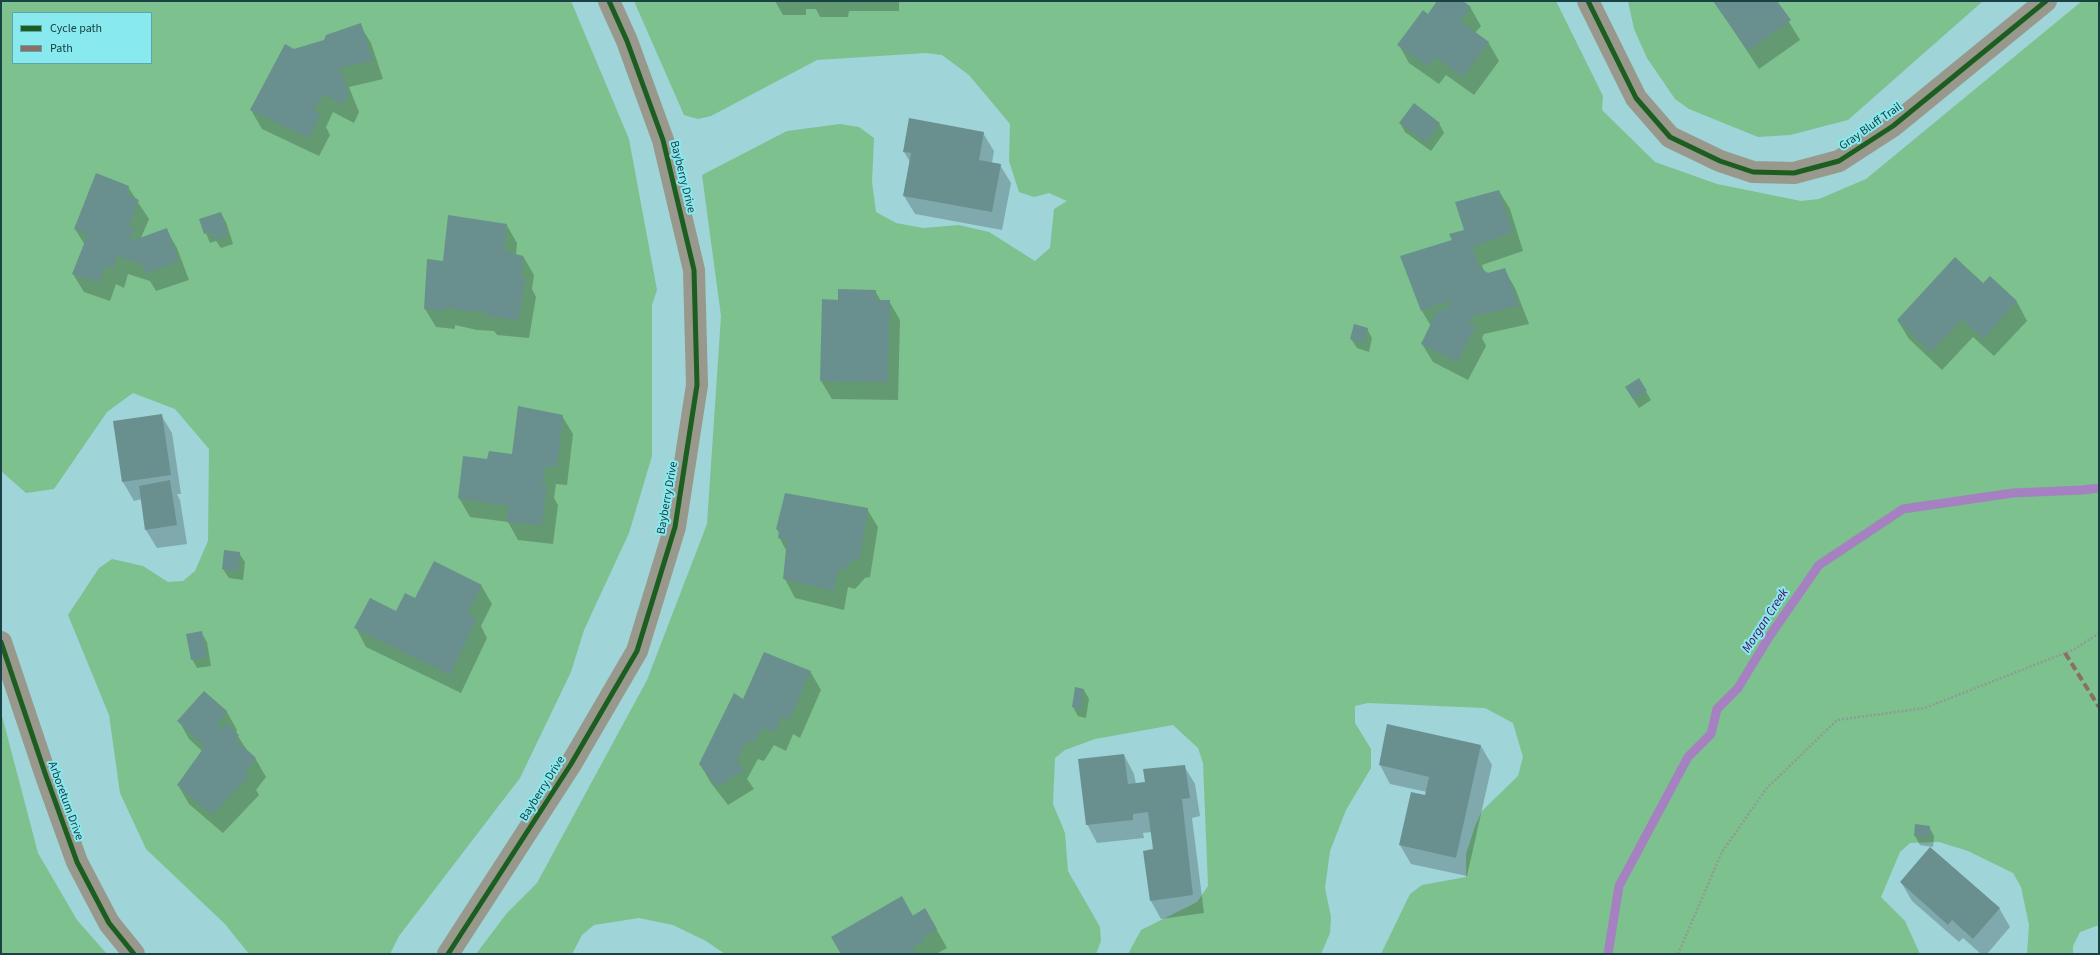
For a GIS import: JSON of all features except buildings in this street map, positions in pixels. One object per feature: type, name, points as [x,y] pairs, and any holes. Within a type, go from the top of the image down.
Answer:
[{"type":"street","name":"Bayberry Drive","points":[[448,954],[567,770],[637,651],[675,527],[697,385],[694,270],[663,140],[627,41],[609,1]]},
{"type":"street","name":"Gray Bluff Trail","points":[[1588,1],[1636,98],[1670,137],[1720,161],[1753,172],[1794,173],[1839,162],[1893,126],[2046,1]]},
{"type":"street","name":"Arboretum Drive","points":[[1,642],[46,776],[77,862],[109,923],[134,954]]},
{"type":"path","points":[[1678,954],[1722,852],[1766,789],[1837,720],[1925,708],[2075,649],[2099,633]]},
{"type":"green space","points":[[1,1],[571,1],[629,139],[657,290],[652,305],[652,456],[629,533],[584,630],[571,672],[520,778],[399,936],[390,954],[249,954],[225,924],[146,849],[120,793],[109,715],[68,615],[99,568],[112,559],[143,566],[168,582],[183,581],[195,571],[208,541],[209,449],[175,409],[133,393],[107,412],[54,489],[26,493],[1,471]]},
{"type":"green space","points":[[634,1],[1556,1],[1603,96],[1602,110],[1655,162],[1717,184],[1801,201],[1819,199],[1866,179],[2082,1],[2099,1],[2099,925],[2080,932],[2073,946],[2073,954],[2027,954],[2029,925],[2021,887],[2013,873],[1968,851],[1939,842],[1910,843],[1900,852],[1881,897],[1905,921],[1920,954],[1381,954],[1410,894],[1422,885],[1466,877],[1466,854],[1475,826],[1482,811],[1518,776],[1523,757],[1513,723],[1485,708],[1368,703],[1355,706],[1355,723],[1371,749],[1371,768],[1346,810],[1330,851],[1325,888],[1331,917],[1330,933],[1321,954],[1128,954],[1141,930],[1197,902],[1208,886],[1203,763],[1198,748],[1173,725],[1095,739],[1065,750],[1055,758],[1053,804],[1065,833],[1068,871],[1100,927],[1101,941],[1096,954],[725,954],[706,941],[673,925],[639,918],[594,925],[582,935],[572,954],[476,954],[507,913],[537,883],[647,680],[707,524],[721,316],[702,175],[787,131],[840,124],[859,127],[874,138],[872,182],[876,212],[896,223],[923,228],[959,225],[989,232],[1035,261],[1050,248],[1054,209],[1067,201],[1049,193],[1034,197],[1019,192],[1009,161],[1010,124],[969,75],[942,55],[926,53],[817,60],[711,116],[698,119],[684,115]]},
{"type":"green space","points":[[1628,1],[1983,1],[1848,120],[1790,135],[1758,137],[1689,109],[1675,99],[1647,58],[1634,29]]},
{"type":"green space","points":[[1,712],[38,853],[77,920],[107,954],[1,954]]},
{"type":"waterway","name":"Morgan Creek","points":[[1608,954],[1619,886],[1688,757],[1711,734],[1717,709],[1738,688],[1769,637],[1819,565],[1903,509],[2013,493],[2099,488]]},
{"type":"marked path","points":[[2065,653],[2099,707]]},
{"type":"cycle path","points":[[448,954],[571,764],[637,651],[675,527],[697,385],[694,270],[663,140],[627,41],[609,1]]},
{"type":"cycle path","points":[[1588,1],[1636,98],[1670,137],[1720,161],[1753,172],[1794,173],[1839,161],[1893,126],[2046,1]]},
{"type":"cycle path","points":[[1,642],[46,776],[77,862],[109,923],[134,954]]}]
